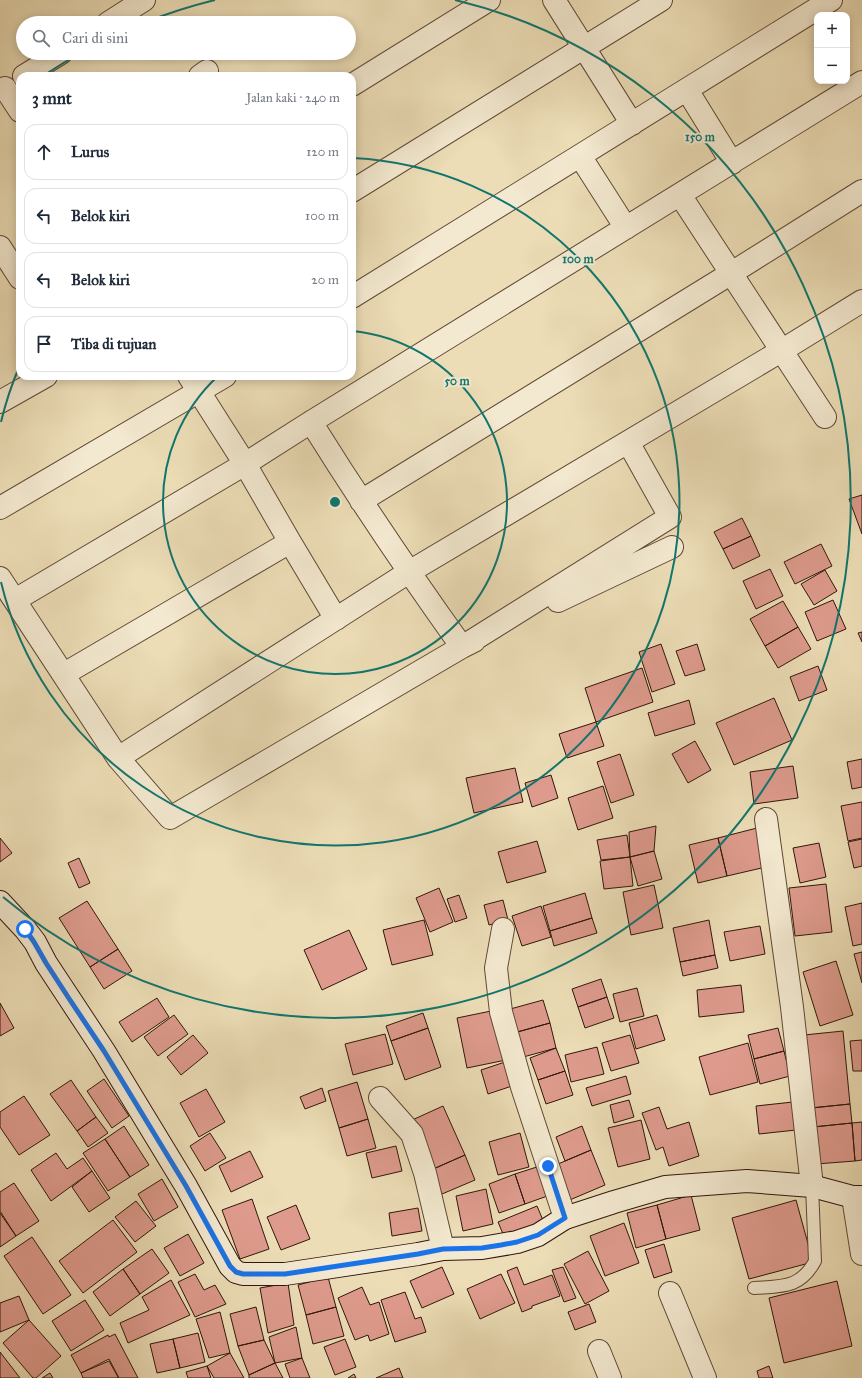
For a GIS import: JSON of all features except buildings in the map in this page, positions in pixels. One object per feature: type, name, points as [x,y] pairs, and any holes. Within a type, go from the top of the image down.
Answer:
[{"type":"street","points":[[119,16],[144,0]]},
{"type":"street","points":[[356,83],[489,0]]},
{"type":"street","points":[[554,0],[585,47],[632,124]]},
{"type":"street","points":[[356,189],[661,0]]},
{"type":"street","points":[[356,295],[831,0]]},
{"type":"street","points":[[30,72],[50,60]]},
{"type":"street","points":[[15,600],[245,464],[862,82]]},
{"type":"street","points":[[8,86],[16,103]]},
{"type":"street","points":[[687,90],[732,163]]},
{"type":"street","points":[[580,156],[626,228]]},
{"type":"street","points":[[361,501],[862,191]]},
{"type":"street","points":[[680,195],[825,418]]},
{"type":"street","points":[[0,247],[16,272]]},
{"type":"street","points":[[118,758],[409,572],[781,351],[862,301]]},
{"type":"street","points":[[0,402],[39,380]]},
{"type":"street","points":[[0,508],[194,384],[210,380]]},
{"type":"street","points":[[194,384],[245,464],[336,619]]},
{"type":"street","points":[[311,422],[361,501],[462,647]]},
{"type":"street","points":[[0,578],[118,758],[170,818],[462,647],[670,517],[628,442]]},
{"type":"street","points":[[64,674],[290,542]]},
{"type":"street","points":[[462,647],[672,547]]},
{"type":"street","points":[[766,819],[791,1000],[812,1186]]},
{"type":"street","points":[[0,902],[25,929],[104,1051],[186,1186],[230,1266],[236,1272],[243,1274],[285,1274],[443,1249],[482,1248],[517,1242],[538,1235],[565,1218],[665,1187],[747,1181],[812,1186],[858,1197],[862,1254]]},
{"type":"street","points":[[504,929],[496,968],[501,1012],[522,1087],[565,1218]]},
{"type":"street","points":[[380,1098],[412,1134],[425,1173],[443,1249]]},
{"type":"street","points":[[670,1293],[705,1378]]},
{"type":"street","points":[[599,1351],[610,1378]]},
{"type":"lane","points":[[754,1288],[784,1286],[798,1281],[809,1272],[815,1261],[812,1186]]},
{"type":"route","points":[[25,929],[104,1051],[186,1186],[230,1266],[236,1272],[243,1274],[285,1274],[443,1249],[482,1248],[517,1242],[538,1235],[565,1218],[548,1166]]}]
